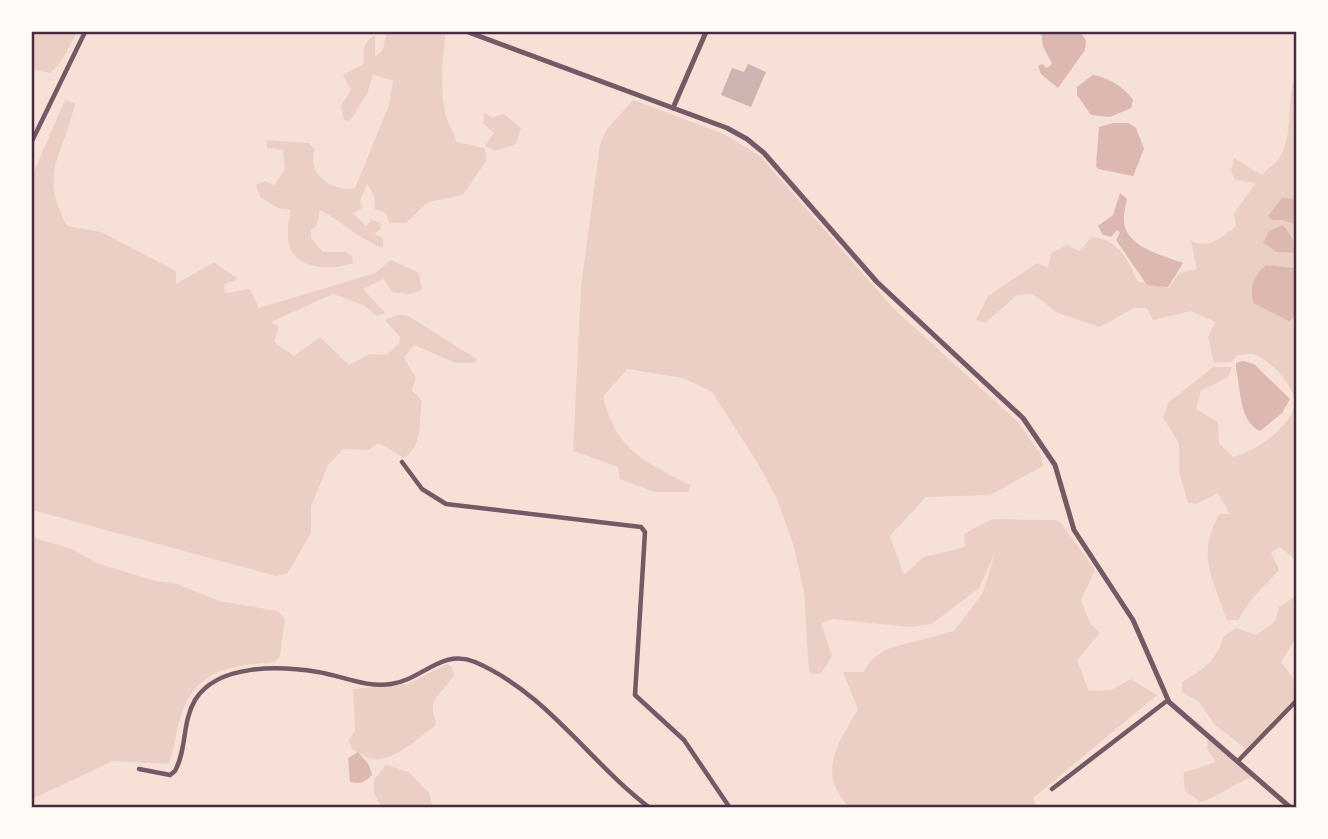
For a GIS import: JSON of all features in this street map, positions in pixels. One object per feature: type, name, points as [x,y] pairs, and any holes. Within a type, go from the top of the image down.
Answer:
[{"type":"street","points":[[32,141],[85,32]]},
{"type":"street","points":[[468,32],[727,128],[764,153],[877,282],[1023,418],[1055,465],[1074,530],[1133,620],[1168,700],[1291,807]]},
{"type":"street","points":[[673,108],[706,32]]},
{"type":"street","points":[[402,462],[422,489],[446,504],[641,527],[645,532],[644,582],[635,695],[684,740],[730,807]]},
{"type":"street","points":[[139,769],[170,775],[175,771],[187,719],[196,698],[211,684],[234,673],[299,670],[359,683],[389,685],[403,682],[441,662],[456,658],[476,663],[495,673],[544,708],[626,789],[650,807]]},
{"type":"street","points":[[1052,789],[1168,700]]},
{"type":"street","points":[[1238,761],[1297,701]]},
{"type":"shaded area","points":[[32,32],[77,32],[62,60],[51,73],[32,69]]},
{"type":"shaded area","points":[[387,32],[446,32],[442,85],[447,119],[456,142],[485,148],[486,161],[463,195],[428,202],[406,223],[389,223],[386,213],[375,209],[374,195],[367,184],[360,201],[362,208],[353,213],[366,226],[371,220],[381,223],[380,230],[374,234],[383,238],[383,248],[320,210],[317,225],[311,230],[311,238],[323,252],[346,252],[352,256],[353,263],[328,268],[310,265],[296,257],[289,246],[290,210],[278,208],[260,197],[256,185],[265,181],[274,185],[285,169],[283,150],[267,148],[266,140],[309,143],[315,150],[313,159],[318,175],[331,185],[355,188],[389,105],[393,81],[373,74],[367,94],[350,121],[344,120],[341,106],[351,90],[343,75],[364,64],[365,47],[375,35],[375,57],[382,51]]},
{"type":"shaded area","points":[[1041,32],[1080,32],[1086,40],[1085,50],[1058,88],[1041,74],[1038,66],[1042,64],[1047,68],[1052,64],[1043,46]]},
{"type":"shaded area","points":[[1296,74],[1296,560],[1280,547],[1271,552],[1279,570],[1251,600],[1238,620],[1227,620],[1212,580],[1208,556],[1212,529],[1219,514],[1230,514],[1218,493],[1196,504],[1188,503],[1179,472],[1179,443],[1163,418],[1168,403],[1213,367],[1232,367],[1228,377],[1201,391],[1196,409],[1218,422],[1219,443],[1233,457],[1260,445],[1278,431],[1291,415],[1294,407],[1292,392],[1281,376],[1267,362],[1253,354],[1237,355],[1231,362],[1214,363],[1208,337],[1215,322],[1191,311],[1153,320],[1147,308],[1134,308],[1100,327],[1058,313],[1033,294],[1017,295],[985,323],[976,320],[988,296],[1037,263],[1048,268],[1051,253],[1067,245],[1079,251],[1092,237],[1115,246],[1130,265],[1137,281],[1169,288],[1179,273],[1197,269],[1191,241],[1210,243],[1236,226],[1234,213],[1256,183],[1235,180],[1231,171],[1234,158],[1261,175],[1281,155],[1287,137],[1291,94]]},
{"type":"shaded area","points":[[1093,75],[1116,84],[1125,91],[1133,100],[1131,108],[1110,117],[1091,115],[1077,95],[1077,87]]},
{"type":"shaded area","points":[[65,100],[75,104],[56,165],[54,192],[67,226],[101,232],[176,271],[176,284],[214,262],[238,279],[224,284],[225,293],[250,289],[259,308],[375,273],[391,260],[419,273],[422,290],[409,294],[392,292],[384,279],[363,289],[385,313],[377,316],[363,305],[333,294],[271,322],[279,327],[274,342],[294,356],[320,337],[349,365],[370,354],[387,355],[399,343],[400,337],[385,320],[397,315],[408,316],[477,359],[474,363],[456,363],[414,345],[404,358],[416,378],[412,390],[422,401],[415,446],[404,458],[379,443],[368,450],[343,449],[328,465],[311,506],[311,533],[287,574],[276,576],[32,510],[32,176]]},
{"type":"shaded area","points":[[633,100],[724,134],[760,156],[893,308],[1018,422],[1040,453],[1043,466],[990,495],[926,497],[890,536],[904,575],[924,557],[965,547],[964,534],[992,519],[1055,520],[1061,523],[1095,570],[1081,600],[1090,623],[1100,633],[1077,660],[1089,691],[1111,690],[1131,679],[1157,695],[1033,798],[1037,807],[849,807],[839,794],[832,770],[838,746],[858,709],[843,672],[864,672],[870,661],[887,649],[954,631],[983,593],[995,553],[979,588],[932,624],[910,627],[832,619],[821,623],[832,656],[821,674],[809,673],[804,593],[794,547],[777,499],[757,462],[712,392],[683,378],[627,369],[603,397],[616,430],[624,442],[646,461],[690,485],[689,492],[654,492],[620,479],[618,467],[573,451],[581,287],[600,144],[607,129]]},
{"type":"shaded area","points":[[484,112],[492,118],[504,114],[521,128],[516,144],[495,151],[485,146],[494,133],[483,123]]},
{"type":"shaded area","points":[[1128,123],[1136,128],[1144,149],[1133,176],[1098,169],[1096,166],[1099,127]]},
{"type":"shaded area","points":[[1120,193],[1127,199],[1124,222],[1131,238],[1157,254],[1183,263],[1168,287],[1147,285],[1116,240],[1120,233],[1117,230],[1111,237],[1103,235],[1098,226],[1113,215]]},
{"type":"shaded area","points":[[1282,198],[1296,199],[1296,225],[1283,220],[1272,220],[1268,216]]},
{"type":"shaded area","points":[[1283,225],[1293,239],[1294,253],[1277,252],[1263,243],[1269,231]]},
{"type":"shaded area","points":[[1266,265],[1294,268],[1296,271],[1296,316],[1289,321],[1253,303],[1254,282]]},
{"type":"shaded area","points":[[1243,361],[1254,364],[1290,399],[1282,413],[1260,431],[1244,413],[1236,369],[1236,363]]},
{"type":"shaded area","points":[[32,537],[72,549],[97,563],[155,581],[175,583],[219,601],[278,611],[285,619],[280,656],[275,662],[227,669],[203,681],[185,704],[168,764],[113,761],[32,799]]},
{"type":"shaded area","points":[[1296,586],[1296,638],[1281,662],[1293,678],[1295,698],[1246,749],[1215,725],[1199,702],[1182,692],[1182,682],[1208,664],[1223,637],[1236,628],[1256,635],[1275,622],[1279,607],[1294,597]]},
{"type":"shaded area","points":[[447,664],[452,667],[454,676],[434,702],[435,726],[406,748],[381,759],[365,757],[352,749],[349,740],[355,730],[353,689],[408,684]]},
{"type":"shaded area","points":[[1208,740],[1252,777],[1201,802],[1185,791],[1183,773],[1216,762],[1207,749]]},
{"type":"shaded area","points":[[358,752],[369,765],[372,775],[362,782],[350,782],[348,758]]},
{"type":"shaded area","points":[[386,765],[409,772],[429,793],[433,807],[381,807],[374,793],[374,780]]},
{"type":"building","points":[[748,64],[766,72],[751,107],[721,95],[732,68],[744,72]]}]
